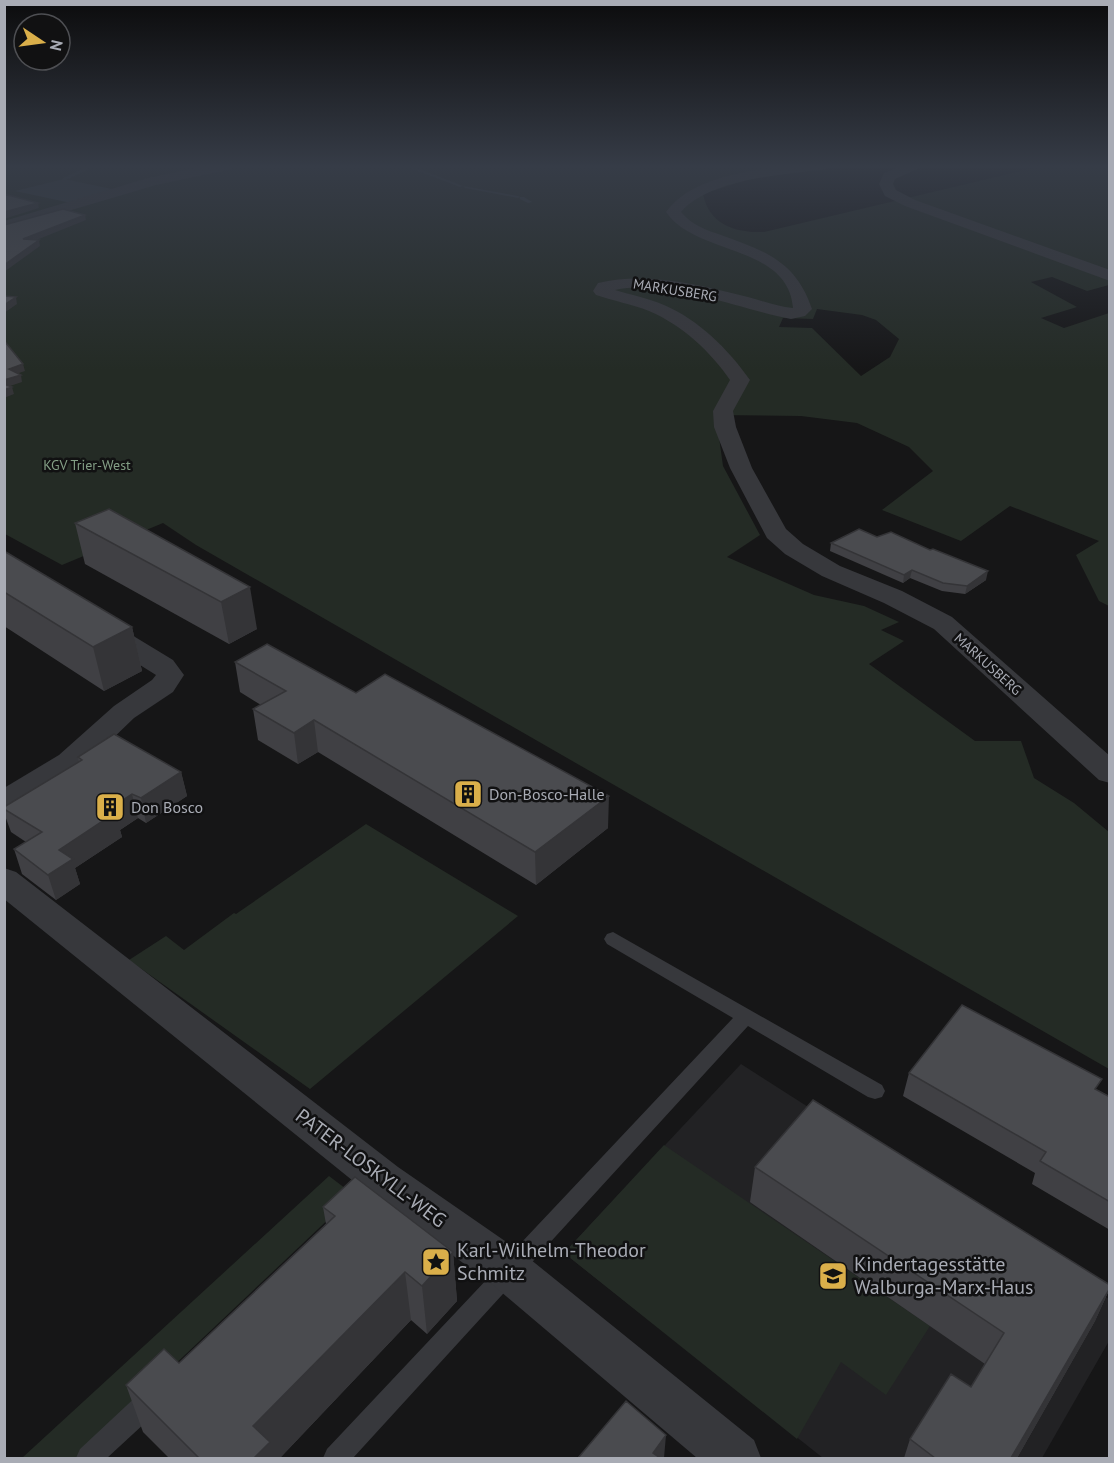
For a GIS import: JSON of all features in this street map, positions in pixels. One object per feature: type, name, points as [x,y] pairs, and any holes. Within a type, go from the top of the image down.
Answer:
[{"type":"street","name":"MARKUSBERG","points":[[701,233],[763,258],[786,272],[801,298],[803,309],[801,312],[794,314],[698,292],[631,283],[611,285],[602,291],[664,312],[720,353],[731,366],[740,380],[723,411],[725,428],[741,468],[776,533],[794,549],[831,571],[893,597],[943,622],[1110,773]]},
{"type":"street","points":[[993,233],[1110,276]]},
{"type":"street","points":[[4,803],[70,762],[124,712],[162,686],[170,675],[163,666],[84,618]]},
{"type":"street","name":"PATER-LOSKYLL-WEG","points":[[4,880],[374,1188],[509,1270],[736,1458]]},
{"type":"lane","points":[[613,939],[875,1091]]},
{"type":"lane","points":[[336,1458],[745,1017]]},
{"type":"lane","points":[[89,1458],[167,1385]]},
{"type":"shaded area","name":"Kindertagesstätte Walburga-Marx-Haus","points":[[741,1064],[1109,1299],[1109,1341],[1042,1458],[823,1458],[564,1253]]},
{"type":"green space","name":"KGV Trier-West","points":[[4,233],[1109,233],[1109,285],[1087,291],[1052,277],[1031,282],[1077,307],[1041,318],[1064,328],[1109,313],[1109,606],[1099,601],[1076,555],[1099,541],[1010,506],[961,541],[882,510],[933,471],[909,447],[857,423],[801,416],[716,415],[723,466],[760,535],[727,557],[814,595],[864,606],[899,622],[881,630],[904,641],[869,664],[975,741],[1021,741],[1034,778],[1074,803],[1109,832],[1109,1069],[196,545],[163,523],[62,565],[5,534]],"holes":[[[817,309],[862,315],[876,320],[899,339],[890,357],[861,376],[812,328],[779,327],[783,318],[813,319]]]},
{"type":"green space","points":[[366,824],[518,916],[310,1089],[129,960],[166,936],[184,950],[234,913],[236,914]]},
{"type":"green space","points":[[664,1145],[930,1326],[886,1395],[841,1362],[797,1439],[564,1253]]},
{"type":"green space","points":[[329,1176],[354,1195],[76,1458],[22,1458]]},
{"type":"building","points":[[4,233],[38,233],[23,239],[39,240],[4,265]]},
{"type":"building","points":[[4,296],[16,297],[4,305]]},
{"type":"building","points":[[6,343],[23,364],[9,369],[21,375],[4,380],[4,344]]},
{"type":"building","points":[[4,384],[12,387],[4,390]]},
{"type":"building","points":[[109,509],[250,587],[221,602],[75,523]]},
{"type":"building","points":[[859,529],[877,537],[891,532],[930,550],[933,549],[988,571],[967,586],[943,583],[912,570],[904,575],[831,543]]},
{"type":"building","points":[[4,551],[132,627],[93,647],[4,592]]},
{"type":"building","points":[[267,644],[356,693],[385,674],[609,796],[535,852],[314,720],[294,733],[253,709],[286,691],[235,662]]},
{"type":"building","points":[[114,734],[181,772],[141,798],[132,794],[112,807],[116,812],[59,850],[73,859],[48,875],[14,849],[42,832],[4,807],[82,760],[78,757]]},
{"type":"building","points":[[962,1005],[1102,1079],[1095,1089],[1110,1097],[1110,1202],[1040,1161],[1046,1152],[909,1073]]},
{"type":"building","points":[[813,1100],[1110,1285],[1011,1458],[935,1458],[910,1439],[951,1374],[971,1387],[1004,1333],[755,1167]]},
{"type":"building","points":[[355,1177],[453,1252],[422,1286],[405,1272],[253,1426],[270,1442],[254,1458],[199,1458],[126,1385],[164,1349],[179,1363],[335,1216],[323,1207]]},
{"type":"building","points":[[626,1401],[666,1435],[653,1453],[660,1458],[578,1458]]},
{"type":"place","name":"Don-Bosco-Halle","points":[[468,794]]},
{"type":"place","name":"Don Bosco","points":[[110,807]]},
{"type":"place","name":"Karl-Wilhelm-Theodor Schmitz","points":[[436,1262]]},
{"type":"place","name":"Kindertagesstätte Walburga-Marx-Haus","points":[[833,1276]]}]
